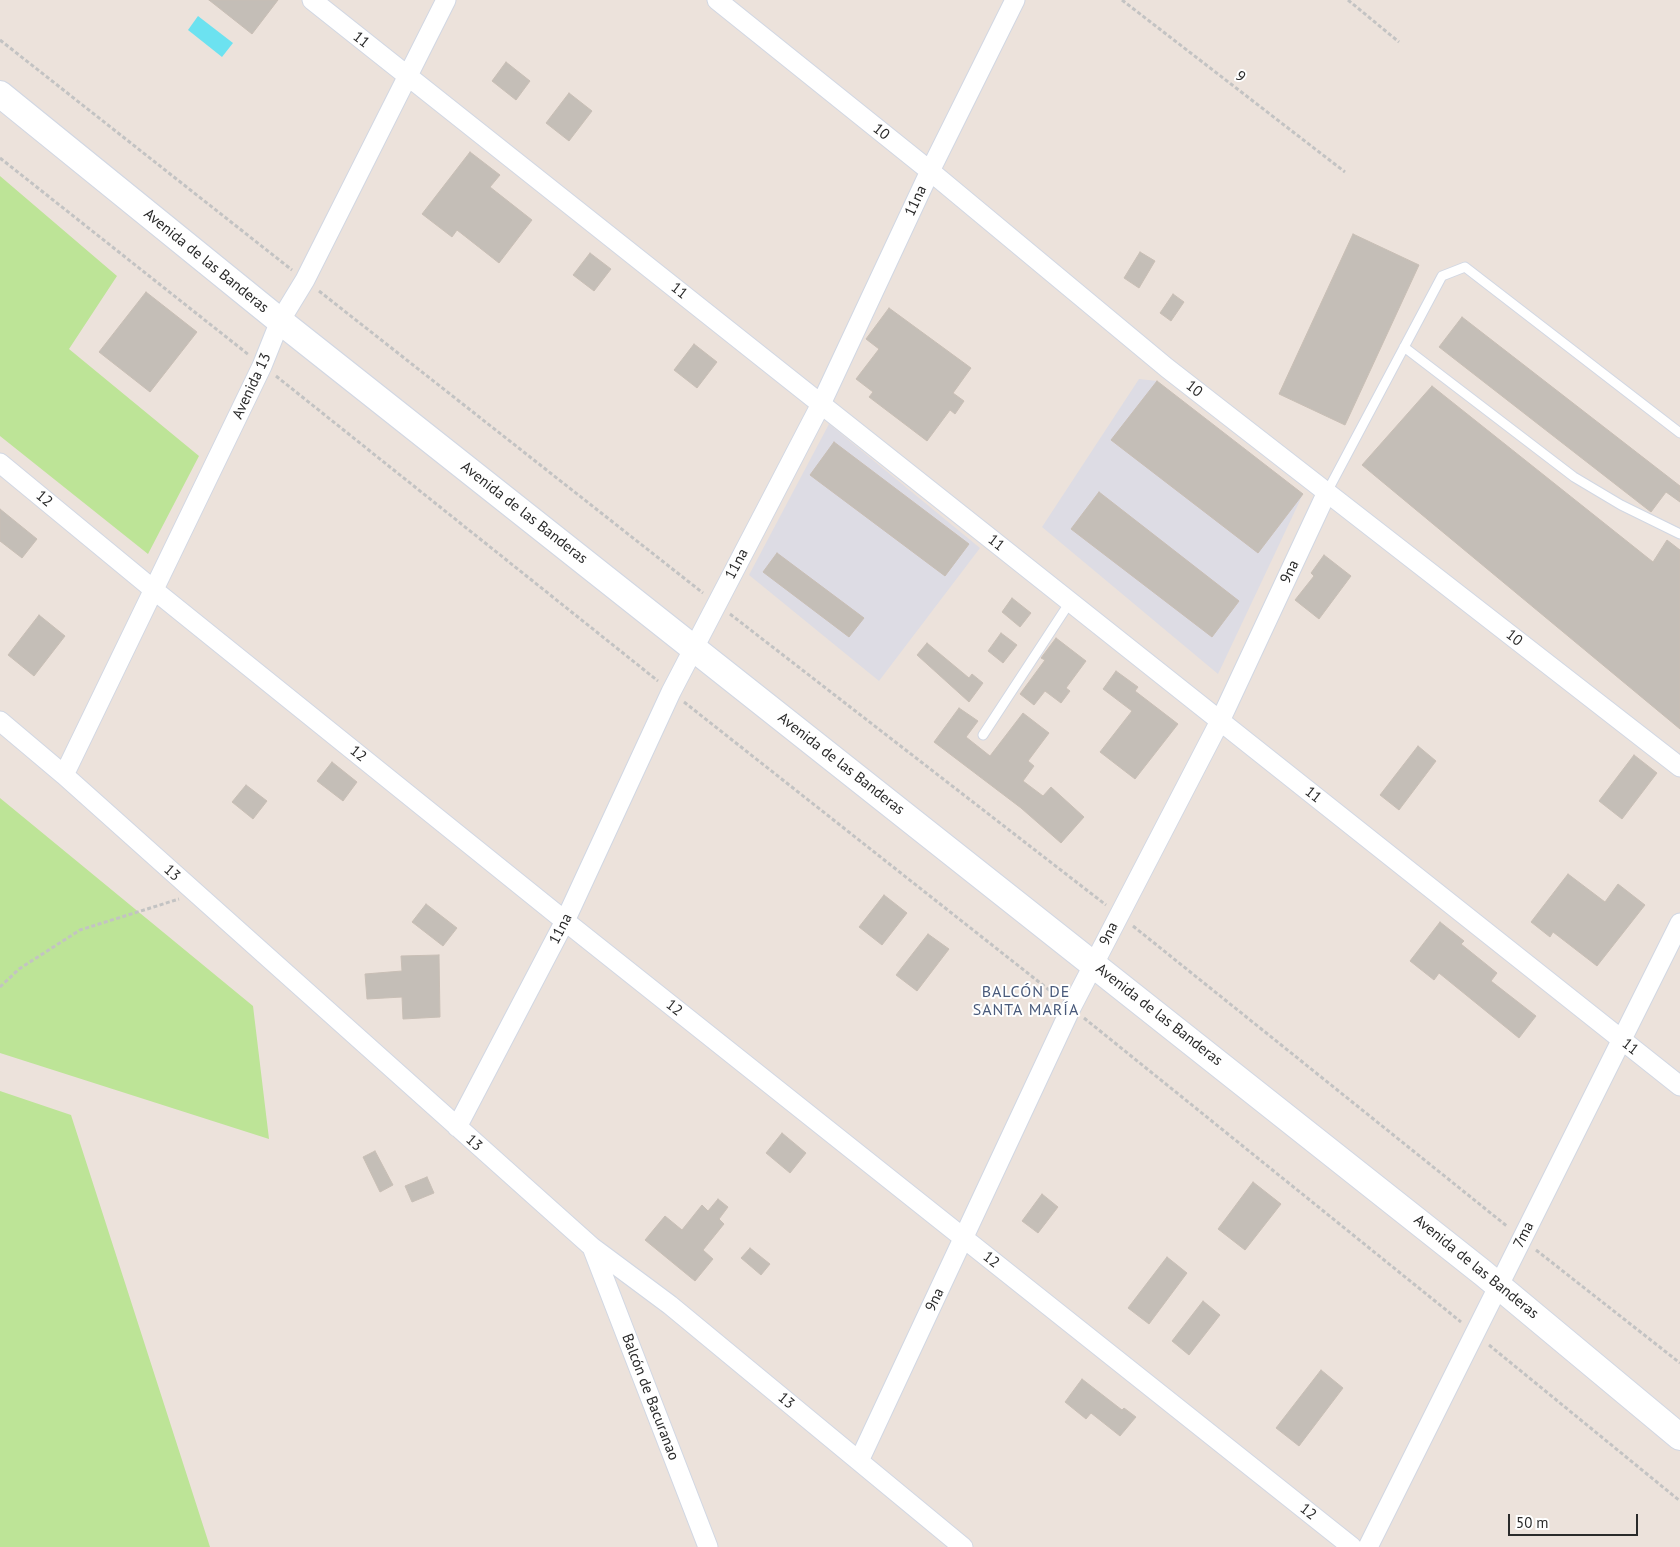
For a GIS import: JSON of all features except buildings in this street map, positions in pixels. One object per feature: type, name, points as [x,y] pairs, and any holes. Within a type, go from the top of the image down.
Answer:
[{"type":"street","name":"11","points":[[312,0],[1680,1086]]},
{"type":"street","name":"Avenida 13","points":[[64,775],[262,366],[280,321],[305,280],[446,0]]},
{"type":"street","name":"10","points":[[717,0],[930,171],[1167,368],[1680,767]]},
{"type":"street","name":"11na","points":[[457,1127],[565,921],[671,692],[821,404],[930,171],[1016,0]]},
{"type":"street","name":"Avenida de las Banderas","points":[[0,94],[280,321],[1499,1285],[1680,1437]]},
{"type":"street","name":"12","points":[[0,463],[154,590],[565,921],[1352,1547]]},
{"type":"street","name":"9na","points":[[858,1461],[1071,1008],[1095,964],[1118,914],[1220,721],[1327,492]]},
{"type":"street","name":"13","points":[[0,721],[64,775],[592,1247],[670,1305],[963,1547]]},
{"type":"street","name":"7ma","points":[[1368,1547],[1680,924]]},
{"type":"street","name":"Balcón de Bacuranao","points":[[592,1247],[708,1547]]},
{"type":"lane","points":[[1327,492],[1442,276],[1465,267],[1680,433]]},
{"type":"lane","points":[[1404,347],[1574,477],[1621,505],[1680,534]]},
{"type":"lane","points":[[983,735],[1070,602]]},
{"type":"path","name":"9","points":[[1122,0],[1345,172]]},
{"type":"path","points":[[1348,0],[1399,42]]},
{"type":"path","points":[[0,40],[716,603],[1118,914],[1522,1239],[1680,1363]]},
{"type":"path","points":[[0,158],[1071,1008],[1475,1333],[1680,1501]]},
{"type":"path","points":[[0,987],[19,969],[80,930],[196,894]]},
{"type":"shaded area","points":[[1139,379],[1157,381],[1303,494],[1218,674],[1042,527]]},
{"type":"shaded area","points":[[829,424],[980,548],[879,681],[749,575]]},
{"type":"green space","points":[[0,176],[117,276],[69,349],[199,456],[148,554],[0,436]]},
{"type":"green space","points":[[0,798],[253,1006],[269,1139],[0,1053]]},
{"type":"green space","points":[[0,1091],[71,1115],[210,1547],[0,1547]]},
{"type":"water","points":[[198,16],[233,43],[222,57],[188,30]]},
{"type":"district","name":"BALCÓN DE SANTA MARÍA","points":[[1026,1001]]}]
